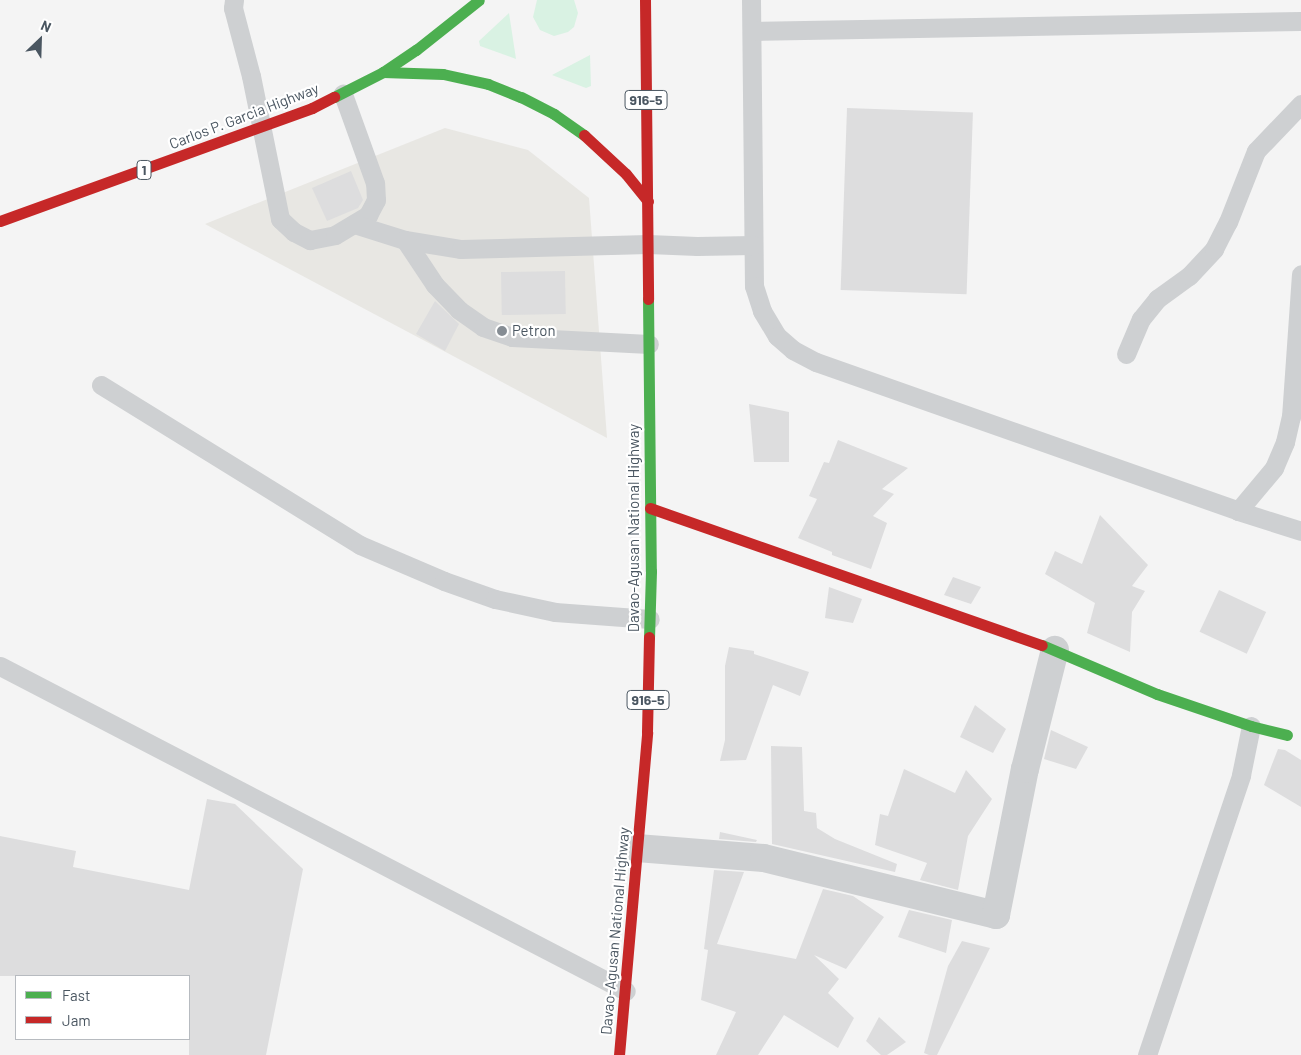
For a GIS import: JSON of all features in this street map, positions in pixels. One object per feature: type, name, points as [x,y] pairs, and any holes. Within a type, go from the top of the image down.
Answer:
[{"type":"main road","name":"Carlos P. Garcia Highway","points":[[0,221],[262,128],[343,94],[382,72],[442,31],[479,0]]},
{"type":"main road","name":"Davao-Agusan National Highway","points":[[619,1055],[647,732],[650,619],[645,0]]},
{"type":"main road","points":[[382,72],[443,74],[488,84],[521,97],[569,124],[590,141],[626,174],[648,201]]},
{"type":"main road","points":[[650,508],[1055,650],[1157,694],[1251,726],[1287,735]]},
{"type":"street","points":[[638,848],[764,858],[996,915],[1025,769],[1055,650]]},
{"type":"lane","points":[[234,0],[233,8],[262,128],[280,219],[294,232],[310,240],[335,236],[368,215],[376,200],[376,183],[343,94]]},
{"type":"lane","points":[[752,0],[752,245],[754,286],[762,311],[777,336],[793,350],[808,358],[1238,511],[1301,530]]},
{"type":"lane","points":[[753,31],[1301,21]]},
{"type":"lane","points":[[1126,354],[1141,318],[1157,299],[1189,276],[1214,250],[1228,222],[1256,151],[1301,104]]},
{"type":"lane","points":[[354,224],[405,240],[460,249],[648,244],[697,246],[752,245]]},
{"type":"lane","points":[[405,240],[435,285],[459,310],[483,328],[512,338],[649,344]]},
{"type":"lane","points":[[1238,511],[1274,468],[1285,442],[1291,417],[1301,274]]},
{"type":"lane","points":[[101,385],[360,545],[444,581],[495,599],[555,612],[650,619]]},
{"type":"lane","points":[[0,666],[626,991]]},
{"type":"lane","points":[[1147,1055],[1241,775],[1251,726]]},
{"type":"shaded area","name":"Petron","points":[[445,128],[528,150],[589,198],[607,438],[205,224]]},
{"type":"green space","points":[[537,0],[574,0],[578,13],[574,27],[568,32],[554,36],[540,30],[533,17]]},
{"type":"green space","points":[[509,13],[516,59],[480,46],[479,41]]},
{"type":"green space","points":[[590,55],[591,86],[586,88],[552,75]]},
{"type":"building","points":[[847,108],[973,112],[967,294],[841,290]]},
{"type":"building","points":[[351,171],[363,200],[358,208],[327,221],[312,188]]},
{"type":"building","points":[[565,271],[566,314],[502,315],[501,272]]},
{"type":"building","points":[[435,301],[459,324],[445,351],[416,334]]},
{"type":"building","points":[[749,404],[789,412],[789,462],[754,462]]},
{"type":"building","points":[[838,440],[908,468],[882,489],[894,494],[873,516],[887,523],[871,569],[832,555],[832,552],[798,538],[817,499],[809,496],[824,462],[829,463]]},
{"type":"building","points":[[1100,515],[1148,565],[1132,586],[1145,591],[1132,612],[1130,652],[1087,633],[1095,603],[1045,574],[1055,551],[1082,564]]},
{"type":"building","points":[[953,577],[981,587],[971,604],[944,595]]},
{"type":"building","points":[[829,587],[862,599],[853,623],[825,618]]},
{"type":"building","points":[[1219,590],[1266,612],[1247,654],[1200,632]]},
{"type":"building","points":[[729,647],[754,651],[754,654],[809,672],[800,696],[773,685],[746,760],[720,761],[725,740],[725,666]]},
{"type":"building","points":[[975,705],[1006,729],[993,753],[960,737]]},
{"type":"building","points":[[1051,730],[1088,747],[1076,769],[1044,759]]},
{"type":"building","points":[[771,746],[802,747],[804,811],[816,813],[817,828],[835,839],[897,864],[895,872],[772,844]]},
{"type":"building","points":[[1278,749],[1285,750],[1301,760],[1301,807],[1264,785]]},
{"type":"building","points":[[904,769],[955,793],[966,770],[992,799],[968,836],[958,890],[920,880],[927,863],[875,845],[880,814],[888,816]]},
{"type":"building","points":[[207,799],[235,804],[303,869],[266,1055],[189,1055],[190,975],[0,976],[0,836],[76,851],[73,867],[189,890]]},
{"type":"building","points":[[720,832],[757,840],[756,842],[719,839]]},
{"type":"building","points":[[714,870],[744,872],[717,944],[796,959],[823,889],[853,896],[884,917],[846,969],[814,955],[839,979],[828,993],[854,1018],[838,1048],[784,1015],[758,1055],[716,1055],[736,1012],[701,1000],[708,950],[704,949]]},
{"type":"building","points":[[909,910],[952,920],[946,953],[898,937]]},
{"type":"building","points":[[962,941],[990,948],[937,1055],[929,1055],[924,1053],[948,966]]},
{"type":"building","points":[[879,1017],[906,1042],[887,1055],[881,1055],[866,1041]]},
{"type":"traffic: fast","points":[[334,97],[383,72],[416,50],[479,0]]},
{"type":"traffic: fast","points":[[383,72],[443,74],[488,84],[521,97],[554,114],[584,135]]},
{"type":"traffic: fast","points":[[648,299],[651,571],[649,637]]},
{"type":"traffic: fast","points":[[1042,645],[1157,694],[1251,726],[1287,735]]},
{"type":"traffic: jam","points":[[645,0],[648,299]]},
{"type":"traffic: jam","points":[[0,221],[312,108],[334,97]]},
{"type":"traffic: jam","points":[[584,135],[626,174],[648,201]]},
{"type":"traffic: jam","points":[[650,508],[1042,645]]},
{"type":"traffic: jam","points":[[619,1055],[647,732],[649,637]]},
{"type":"place","name":"Petron","points":[[502,331]]}]
